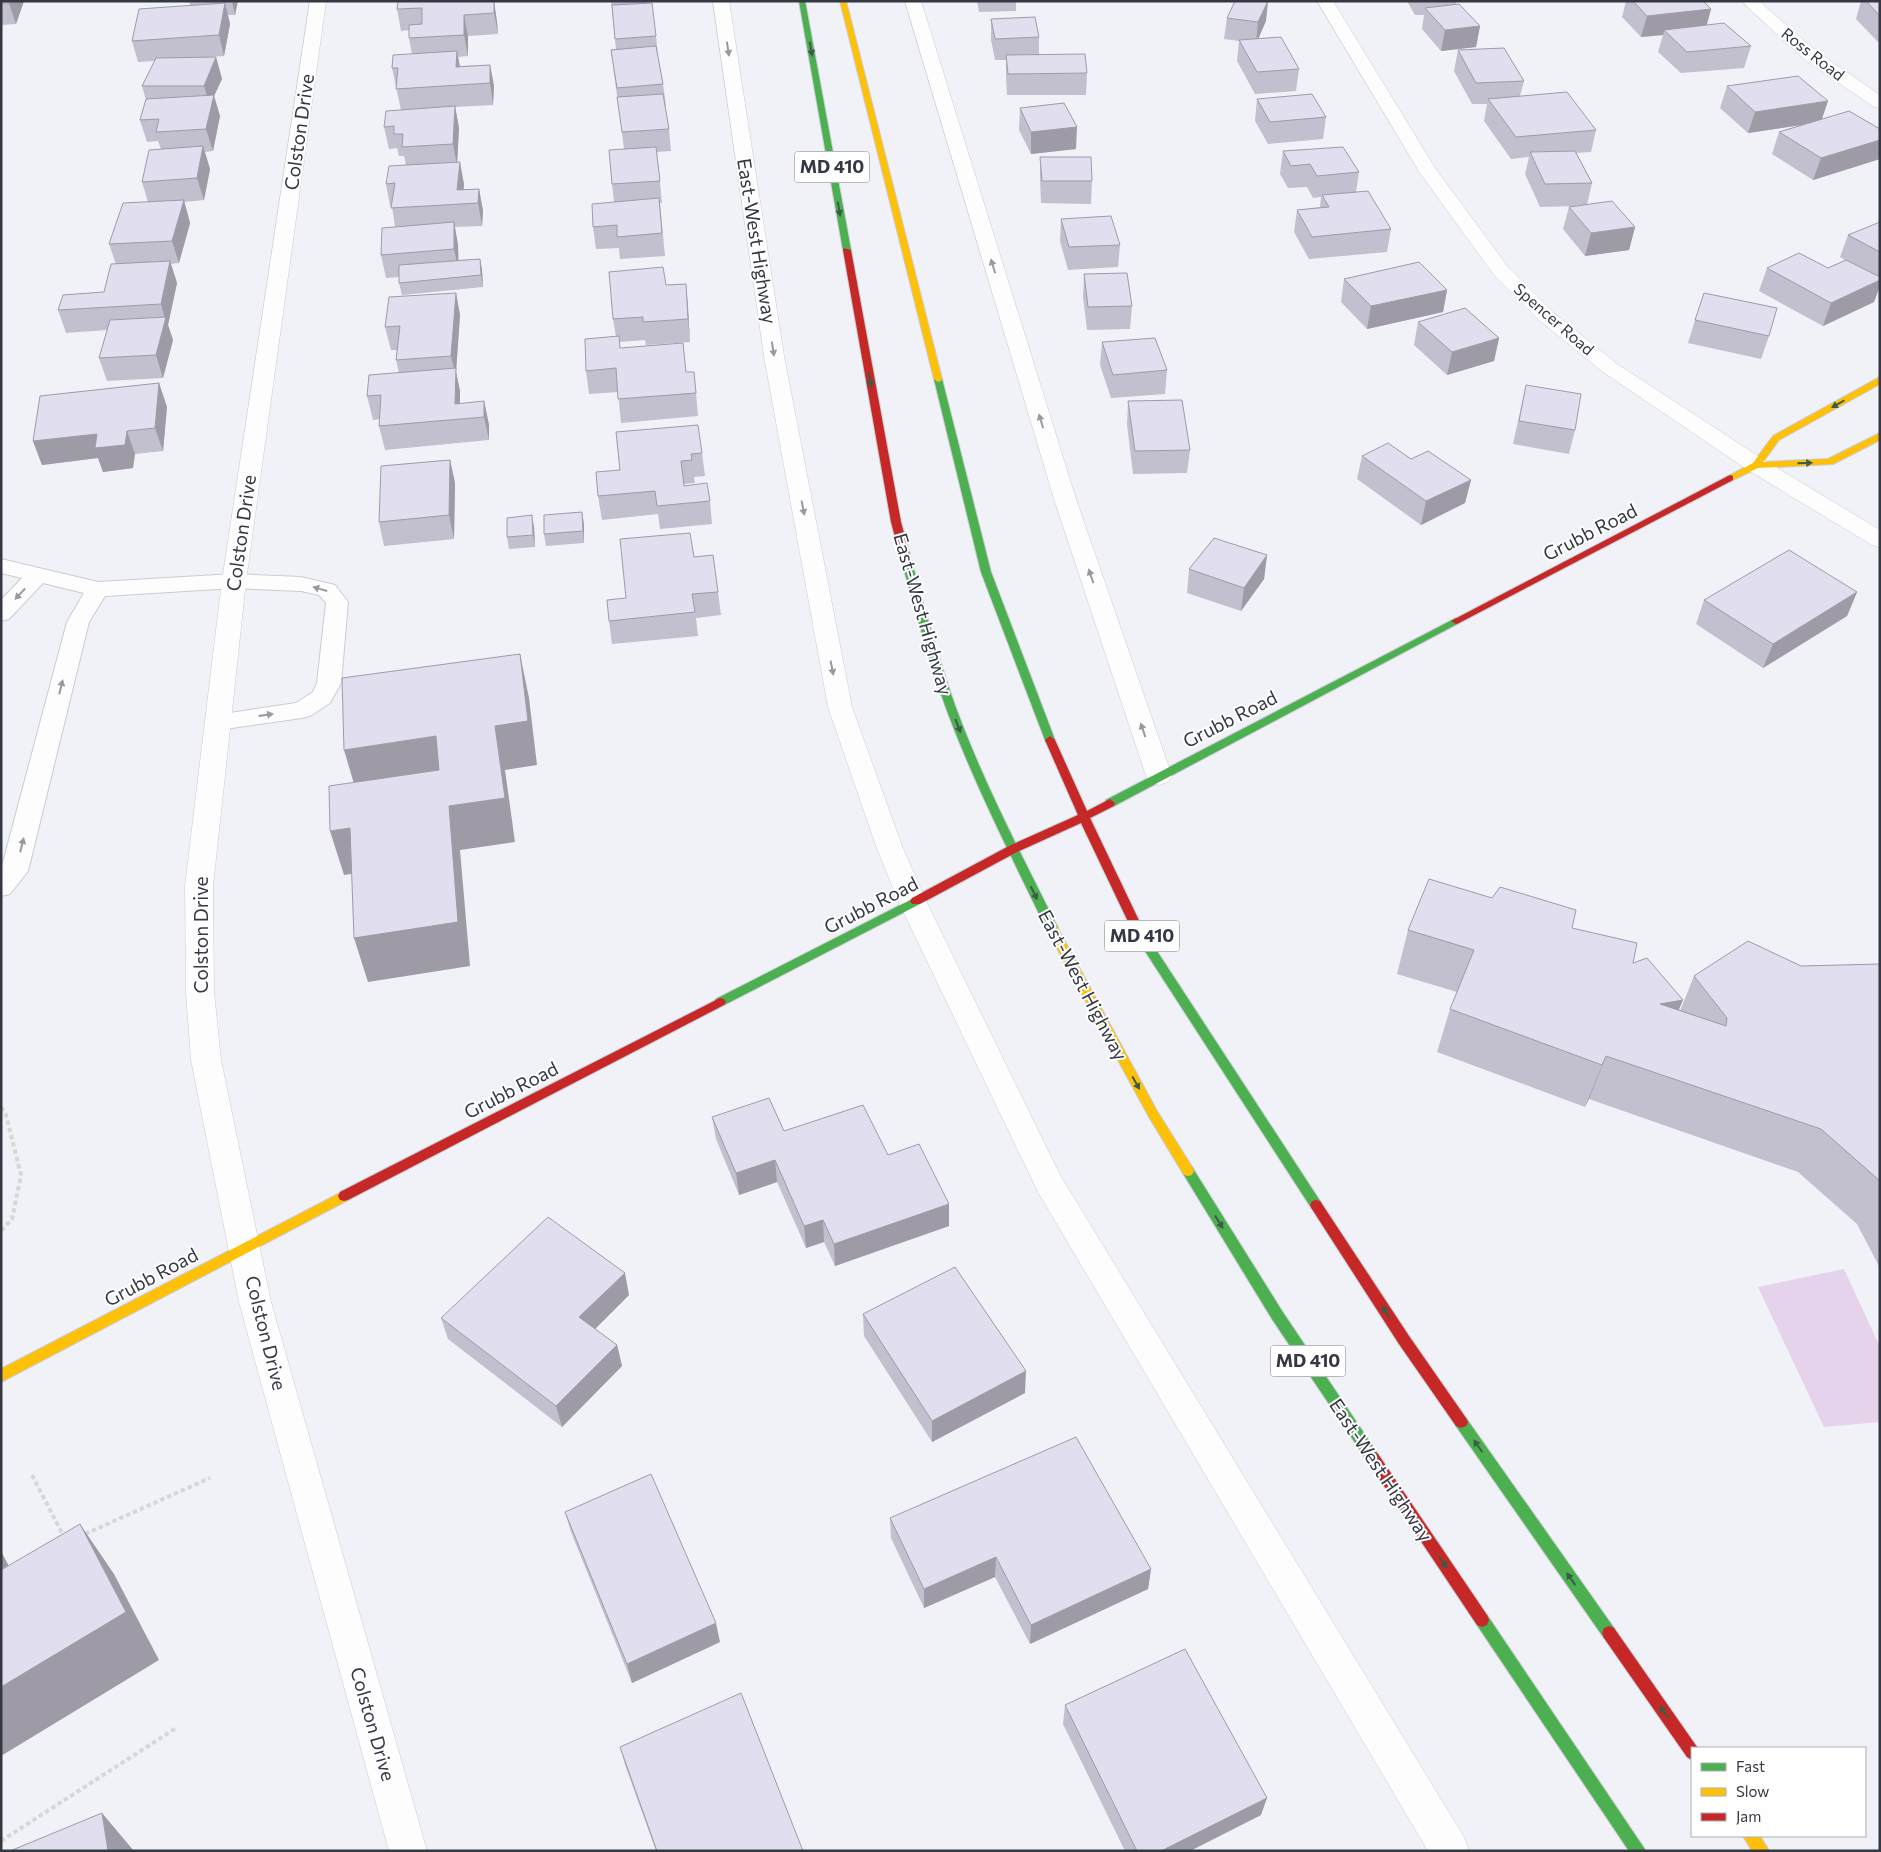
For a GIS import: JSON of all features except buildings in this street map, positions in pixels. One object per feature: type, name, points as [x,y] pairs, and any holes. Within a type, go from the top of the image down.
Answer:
[{"type":"main road","name":"East-West Highway","points":[[802,1],[896,522],[937,668],[959,729],[1013,849],[1063,952],[1153,1114],[1277,1315],[1638,1851]]},
{"type":"main road","name":"MD 410","points":[[843,1],[986,572],[1038,710],[1084,817],[1139,932],[1398,1332],[1691,1751]]},
{"type":"main road","name":"Grubb Road","points":[[1756,465],[1776,438],[1880,380]]},
{"type":"main road","name":"Grubb Road","points":[[1,1376],[244,1247],[913,903],[1013,849],[1084,817],[1159,776],[1756,465],[1830,462],[1880,436]]},
{"type":"main road","points":[[1752,1837],[1761,1851]]},
{"type":"street","name":"Colston Drive","points":[[318,1],[234,581],[200,886],[200,992],[206,1060],[255,1302],[408,1851]]},
{"type":"street","name":"East-West Highway","points":[[720,1],[774,356],[840,706],[889,846],[913,903],[1049,1184],[1450,1851]]},
{"type":"street","points":[[912,1],[1065,499],[1159,776]]},
{"type":"street","name":"Spencer Road","points":[[1325,1],[1427,169],[1501,271],[1546,316],[1610,368],[1756,465],[1880,540]]},
{"type":"street","name":"Ross Road","points":[[1749,1],[1810,55],[1880,103]]},
{"type":"lane","points":[[1,566],[98,589],[234,581],[301,584],[327,590],[336,602],[329,683],[322,697],[302,710],[218,722]]},
{"type":"lane","points":[[1,614],[38,575]]},
{"type":"lane","points":[[1,888],[16,871],[78,622],[98,589]]},
{"type":"path","points":[[1,1107],[6,1115],[21,1175],[12,1219],[1,1231]]},
{"type":"path","points":[[32,1475],[67,1542]]},
{"type":"path","points":[[76,1538],[210,1478]]},
{"type":"path","points":[[1,1840],[176,1728]]},
{"type":"shaded area","points":[[1844,1269],[1880,1347],[1880,1422],[1824,1427],[1758,1287]]},
{"type":"traffic: fast","points":[[802,1],[847,250]]},
{"type":"traffic: fast","points":[[938,379],[986,572],[1050,740]]},
{"type":"traffic: fast","points":[[906,559],[937,666],[959,729],[992,805],[1052,928]]},
{"type":"traffic: fast","points":[[1110,803],[1456,621]]},
{"type":"traffic: fast","points":[[720,1002],[916,901]]},
{"type":"traffic: fast","points":[[1147,945],[1316,1205]]},
{"type":"traffic: fast","points":[[1188,1171],[1277,1315],[1373,1458]]},
{"type":"traffic: fast","points":[[1461,1422],[1609,1633]]},
{"type":"traffic: fast","points":[[1482,1620],[1638,1851]]},
{"type":"traffic: slow","points":[[843,1],[938,379]]},
{"type":"traffic: slow","points":[[1756,465],[1776,438],[1880,380]]},
{"type":"traffic: slow","points":[[1730,478],[1756,465],[1830,462],[1880,436]]},
{"type":"traffic: slow","points":[[1052,928],[1153,1114],[1188,1171]]},
{"type":"traffic: slow","points":[[1,1376],[344,1196]]},
{"type":"traffic: slow","points":[[1752,1837],[1761,1851]]},
{"type":"traffic: jam","points":[[847,250],[896,522],[906,559]]},
{"type":"traffic: jam","points":[[1456,621],[1730,478]]},
{"type":"traffic: jam","points":[[1050,740],[1084,817],[1147,945]]},
{"type":"traffic: jam","points":[[916,901],[1013,849],[1084,817],[1110,803]]},
{"type":"traffic: jam","points":[[344,1196],[720,1002]]},
{"type":"traffic: jam","points":[[1316,1205],[1404,1340],[1461,1422]]},
{"type":"traffic: jam","points":[[1373,1458],[1482,1620]]},
{"type":"traffic: jam","points":[[1609,1633],[1691,1751]]}]
